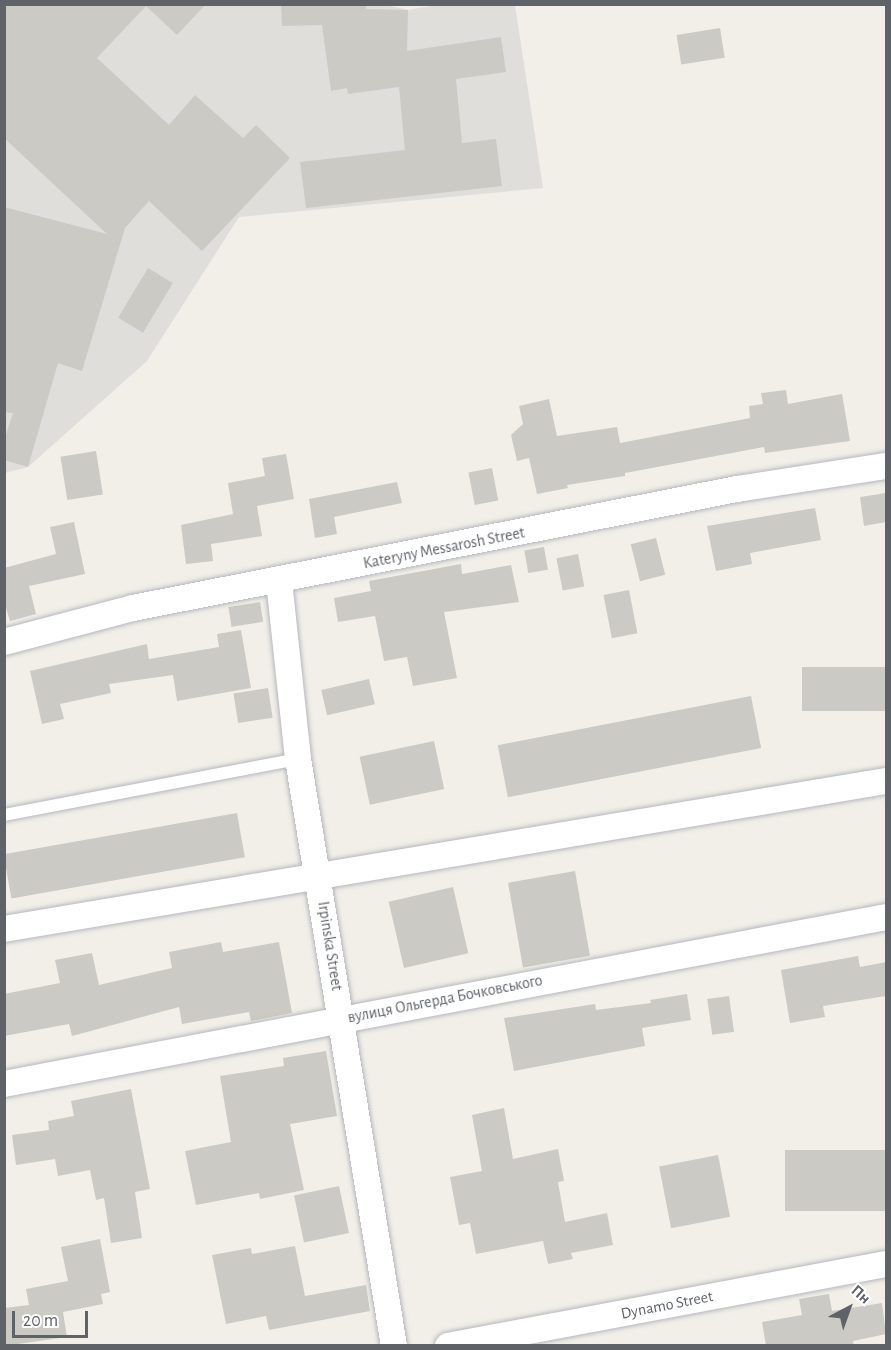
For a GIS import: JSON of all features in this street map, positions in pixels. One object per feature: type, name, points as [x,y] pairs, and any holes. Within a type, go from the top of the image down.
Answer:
[{"type":"street","name":"Kateryny Messarosh Street","points":[[4,642],[133,608],[737,489],[886,466]]},
{"type":"street","name":"Irpinska Street","points":[[279,581],[298,759],[319,873],[394,1346]]},
{"type":"street","points":[[4,929],[319,873],[886,781]]},
{"type":"street","name":"вулиця Ольгерда Бочковського","points":[[13,1082],[886,917]]},
{"type":"street","name":"Dynamo Street","points":[[448,1346],[886,1264]]},
{"type":"lane","points":[[4,815],[298,759]]},
{"type":"shaded area","points":[[383,4],[408,10],[436,5],[515,5],[543,188],[239,217],[147,361],[28,467],[5,473],[5,5]]},
{"type":"building","points":[[4,4],[206,4],[177,35],[146,6],[97,58],[169,125],[195,95],[243,138],[256,125],[290,158],[202,251],[149,201],[125,228],[82,371],[58,363],[28,467],[4,460],[4,441],[13,413],[4,412],[4,207],[107,234],[4,138]]},
{"type":"building","points":[[281,4],[366,4],[366,9],[408,10],[407,51],[501,37],[506,72],[456,79],[462,143],[496,139],[502,186],[306,208],[300,162],[405,150],[399,87],[348,94],[347,88],[331,91],[322,25],[282,26]]},
{"type":"building","points":[[720,28],[725,58],[681,65],[677,35]]},
{"type":"building","points":[[148,268],[173,283],[143,333],[118,318]]},
{"type":"building","points":[[786,390],[788,404],[842,394],[850,441],[765,453],[764,447],[625,473],[625,476],[567,485],[568,488],[537,494],[529,458],[517,461],[511,435],[523,424],[519,406],[549,399],[557,436],[617,427],[620,443],[750,418],[749,406],[763,404],[761,393]]},
{"type":"building","points":[[96,451],[103,494],[67,500],[60,457]]},
{"type":"building","points":[[286,454],[294,499],[257,506],[262,536],[211,544],[213,561],[186,564],[181,525],[233,514],[228,483],[265,476],[262,458]]},
{"type":"building","points":[[492,468],[498,500],[475,505],[468,473]]},
{"type":"building","points":[[397,482],[402,503],[334,517],[337,534],[315,538],[309,499]]},
{"type":"building","points":[[886,493],[886,522],[864,526],[860,497]]},
{"type":"building","points":[[815,508],[821,540],[750,553],[752,564],[716,571],[707,526]]},
{"type":"building","points":[[74,522],[85,574],[29,586],[36,614],[10,621],[4,601],[4,568],[56,554],[50,527]]},
{"type":"building","points":[[656,538],[665,575],[640,581],[631,544]]},
{"type":"building","points":[[544,547],[548,570],[528,573],[524,550]]},
{"type":"building","points":[[578,554],[584,586],[563,591],[556,558]]},
{"type":"building","points":[[461,564],[462,574],[511,565],[519,602],[444,612],[457,678],[413,686],[407,657],[384,661],[375,616],[338,622],[334,598],[371,591],[369,581]]},
{"type":"building","points":[[629,590],[637,633],[612,638],[603,595]]},
{"type":"building","points":[[260,602],[263,622],[232,627],[228,607]]},
{"type":"building","points":[[241,630],[251,688],[177,701],[173,675],[109,684],[111,693],[60,704],[64,719],[42,724],[30,671],[147,644],[149,659],[219,647],[217,634]]},
{"type":"building","points":[[802,667],[886,667],[886,711],[802,711]]},
{"type":"building","points":[[369,679],[375,704],[327,715],[321,690]]},
{"type":"building","points":[[268,688],[273,718],[238,723],[233,693]]},
{"type":"building","points":[[751,696],[761,748],[508,797],[498,745]]},
{"type":"building","points":[[434,741],[444,789],[370,805],[360,757]]},
{"type":"building","points":[[237,813],[245,857],[11,898],[4,854]]},
{"type":"building","points":[[575,871],[590,956],[523,968],[508,883]]},
{"type":"building","points":[[453,887],[468,953],[404,968],[389,902]]},
{"type":"building","points":[[221,942],[223,952],[279,942],[292,1013],[251,1021],[249,1012],[182,1024],[179,1007],[72,1036],[69,1024],[4,1036],[4,994],[60,983],[55,960],[92,953],[99,985],[172,968],[169,952]]},
{"type":"building","points":[[858,956],[860,967],[886,962],[886,996],[823,1006],[825,1017],[790,1023],[781,970]]},
{"type":"building","points":[[687,994],[691,1020],[642,1028],[645,1046],[514,1071],[504,1018],[595,1004],[596,1010],[651,1003],[650,1000]]},
{"type":"building","points":[[729,996],[734,1032],[712,1035],[707,999]]},
{"type":"building","points":[[326,1051],[337,1116],[290,1124],[304,1190],[260,1199],[259,1193],[196,1205],[185,1151],[231,1142],[220,1076],[284,1066],[283,1058]]},
{"type":"building","points":[[131,1089],[150,1189],[135,1192],[142,1238],[111,1243],[104,1198],[96,1200],[90,1170],[58,1176],[55,1159],[16,1165],[12,1135],[49,1130],[48,1121],[74,1116],[71,1101]]},
{"type":"building","points":[[504,1108],[513,1159],[558,1149],[564,1181],[558,1182],[565,1222],[607,1213],[613,1245],[571,1253],[573,1259],[548,1264],[543,1241],[476,1254],[470,1223],[459,1225],[450,1177],[482,1171],[472,1115]]},
{"type":"building","points":[[785,1150],[886,1150],[886,1211],[785,1211]]},
{"type":"building","points":[[718,1155],[730,1217],[671,1228],[659,1166]]},
{"type":"building","points":[[339,1186],[349,1233],[304,1243],[294,1196]]},
{"type":"building","points":[[100,1239],[110,1292],[101,1294],[103,1304],[63,1312],[67,1337],[4,1346],[4,1308],[29,1305],[26,1289],[68,1281],[61,1247]]},
{"type":"building","points":[[295,1246],[305,1296],[366,1285],[370,1311],[269,1330],[266,1316],[226,1324],[212,1255],[251,1248],[252,1254]]},
{"type":"building","points":[[829,1294],[832,1311],[882,1303],[886,1334],[853,1341],[854,1346],[766,1346],[762,1322],[802,1315],[799,1299]]}]
